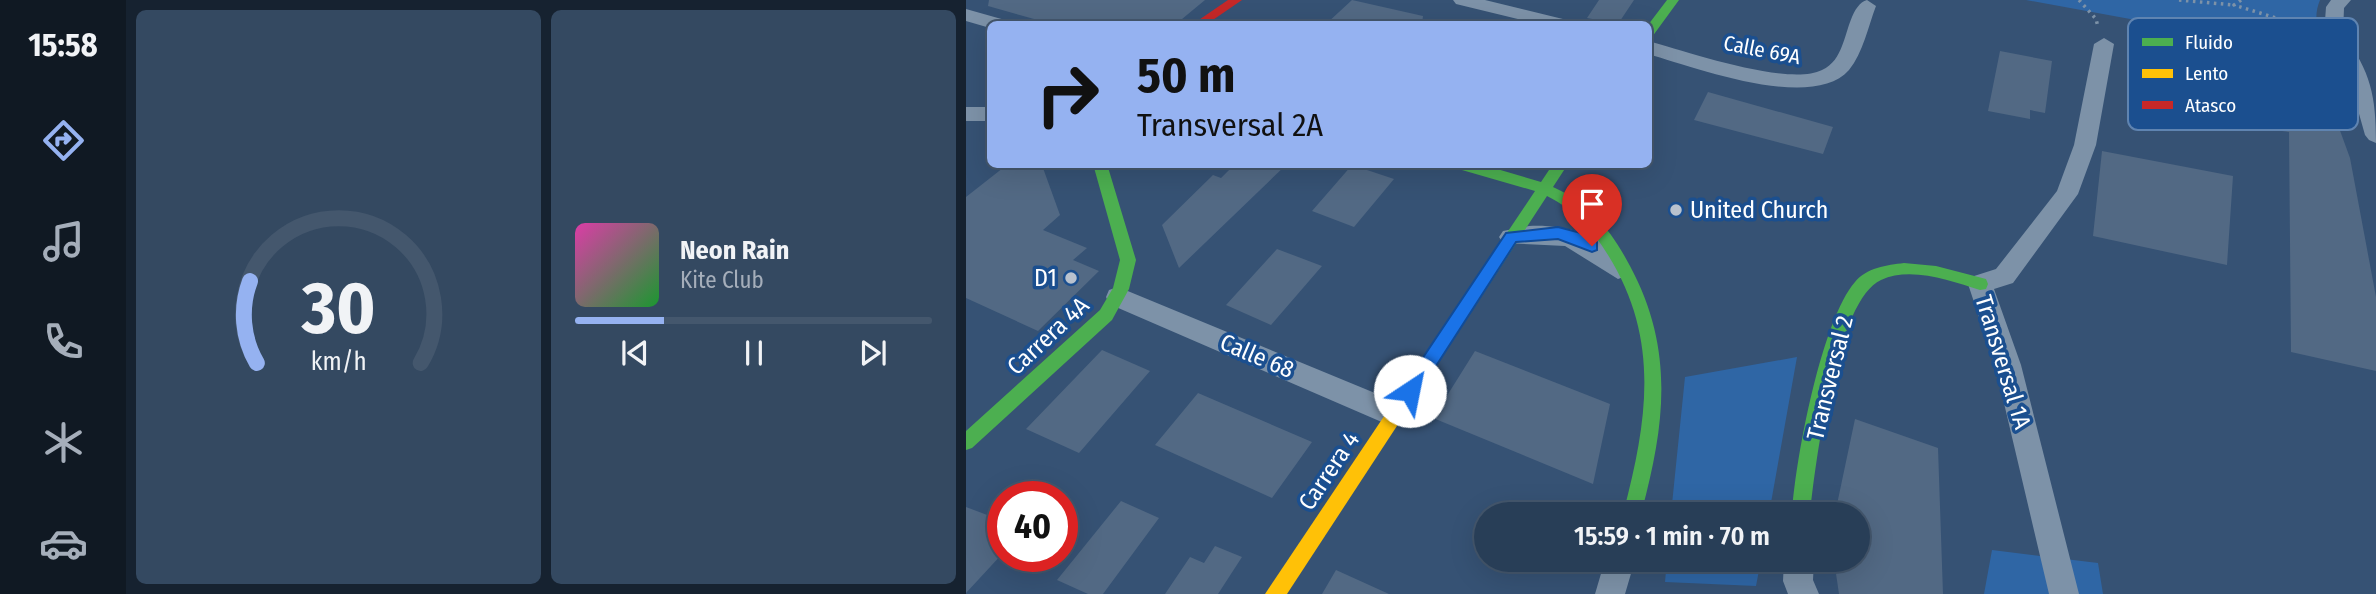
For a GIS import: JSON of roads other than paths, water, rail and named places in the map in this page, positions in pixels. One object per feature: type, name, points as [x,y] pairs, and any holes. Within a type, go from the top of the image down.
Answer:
[{"type":"street","points":[[1204,21],[1237,0]]},
{"type":"street","points":[[1220,21],[1237,0]]},
{"type":"street","points":[[1462,0],[1548,21]]},
{"type":"street","points":[[1652,29],[1673,0]]},
{"type":"street","points":[[2334,18],[2335,7],[2342,0]]},
{"type":"street","name":"Calle 69A","points":[[1652,48],[1781,81],[1808,82],[1822,78],[1841,67],[1867,6]]},
{"type":"street","points":[[966,15],[987,21]]},
{"type":"street","name":"Transversal 1A","points":[[2064,594],[2008,365],[1980,284],[2004,276],[2067,194],[2085,145],[2104,44]]},
{"type":"street","points":[[2358,64],[2376,68]]},
{"type":"street","points":[[2358,76],[2376,135]]},
{"type":"street","points":[[966,114],[987,114]]},
{"type":"street","name":"Carrera 4A","points":[[966,442],[1106,315],[1118,298],[1127,275],[1125,247],[1101,168]]},
{"type":"street","points":[[1473,168],[1544,190],[1567,201],[1588,216],[1608,242],[1629,278],[1644,310],[1653,342],[1657,399],[1654,435],[1635,502]]},
{"type":"street","name":"Carrera 4","points":[[1275,594],[1558,168]]},
{"type":"street","points":[[1511,237],[1558,233],[1576,237],[1592,246],[1629,278]]},
{"type":"street","name":"Transversal 2","points":[[1801,502],[1802,489],[1843,315],[1858,286],[1875,275],[1910,270],[1952,275],[1980,284]]},
{"type":"street","name":"Calle 68","points":[[1118,298],[1394,414]]},
{"type":"street","points":[[1611,594],[1617,572]]},
{"type":"street","points":[[1798,572],[1798,581],[1804,594]]},
{"type":"place","name":"United Church","points":[[1676,210]]},
{"type":"place","name":"D1","points":[[1071,278]]}]
